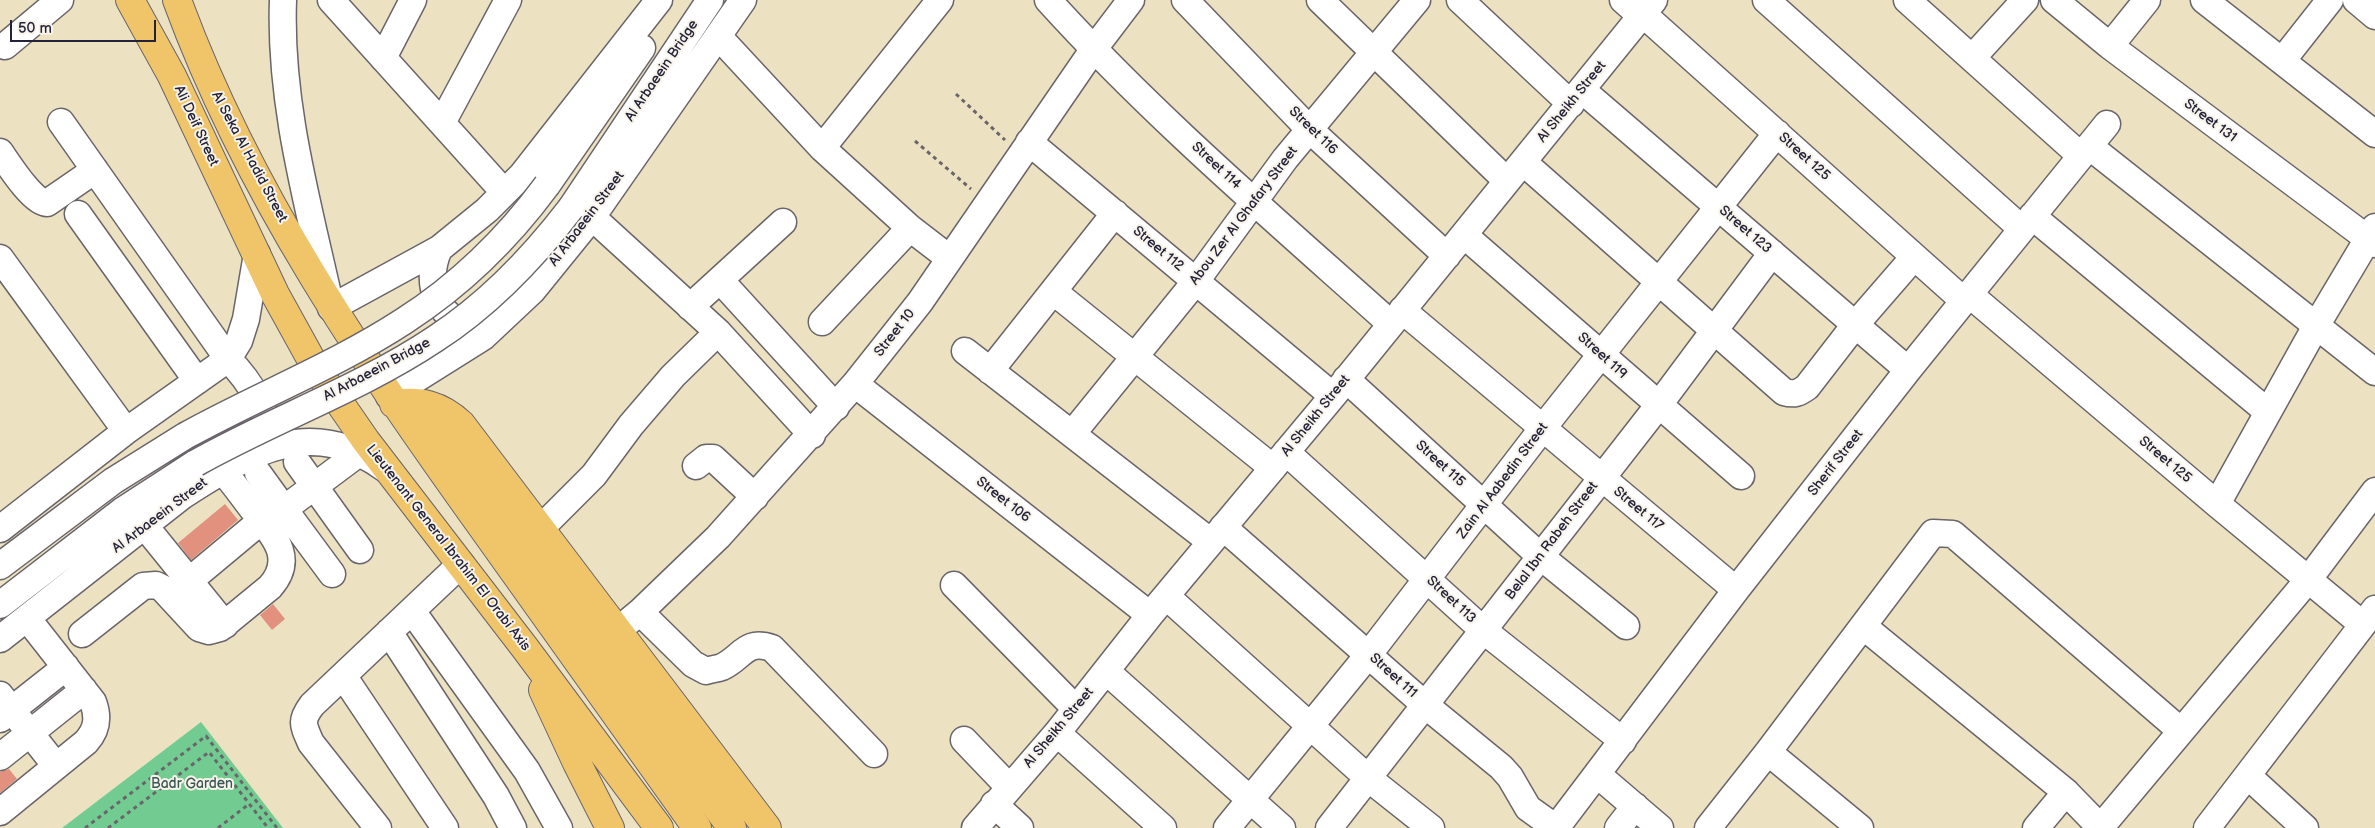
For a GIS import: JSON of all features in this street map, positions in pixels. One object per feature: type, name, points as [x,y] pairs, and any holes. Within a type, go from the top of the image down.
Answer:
[{"type":"main road","name":"Ali Deif Street","points":[[130,0],[172,76],[257,254]]},
{"type":"main road","name":"Al Seka Al Hadid Street","points":[[177,0],[212,87],[240,144],[331,308]]},
{"type":"main road","name":"Lieutenant General Ibrahim El Orabi Axis","points":[[257,254],[279,302],[317,370],[340,406],[525,648],[659,828]]},
{"type":"main road","points":[[331,308],[396,407],[697,828]]},
{"type":"main road","points":[[396,407],[411,402],[423,403],[454,417],[767,828]]},
{"type":"main road","points":[[396,407],[454,450],[732,828]]},
{"type":"main road","points":[[525,648],[558,725],[610,828]]},
{"type":"street","points":[[5,46],[60,0]]},
{"type":"street","points":[[283,0],[284,66],[290,122],[331,308],[440,249],[504,192],[522,175],[659,0]]},
{"type":"street","points":[[331,0],[504,192]]},
{"type":"street","points":[[383,58],[413,0]]},
{"type":"street","points":[[442,123],[508,0]]},
{"type":"street","name":"Al Arbaeein Bridge","points":[[0,566],[113,481],[185,436],[254,399],[355,350],[405,320],[453,285],[483,258],[523,216],[547,185],[676,0]]},
{"type":"street","name":"Al Arbaeein Bridge","points":[[0,604],[138,500],[196,463],[272,423],[382,370],[436,339],[505,284],[540,248],[581,212],[710,0]]},
{"type":"street","name":"Al Arbaeein Street","points":[[396,407],[466,348],[498,324],[532,291],[581,212],[718,36],[743,0]]},
{"type":"street","points":[[822,148],[940,0]]},
{"type":"street","name":"Street 114","points":[[1048,0],[1093,50],[1255,202],[1397,317]]},
{"type":"street","name":"Street 10","points":[[617,631],[686,569],[812,435],[855,384],[920,302],[1093,50],[1131,0]]},
{"type":"street","name":"Street 116","points":[[1185,0],[1310,130],[1446,256]]},
{"type":"street","points":[[1320,0],[1373,54],[1515,172],[1658,282],[1784,392],[1792,394],[1800,392],[1807,386],[1855,325],[1914,257]]},
{"type":"street","name":"Abou Zer Al Ghafary Street","points":[[1072,434],[1196,281],[1310,130],[1417,0]]},
{"type":"street","name":"Street 123","points":[[1460,0],[1577,97],[1718,206],[1908,370]]},
{"type":"street","points":[[1766,0],[2027,222],[2268,412]]},
{"type":"street","points":[[1907,0],[1972,58],[2085,151],[2375,372]]},
{"type":"street","points":[[1972,58],[2024,0]]},
{"type":"street","name":"Street 131","points":[[2054,0],[2110,46],[2373,237]]},
{"type":"street","points":[[2110,46],[2147,0]]},
{"type":"street","points":[[2204,0],[2375,134]]},
{"type":"street","points":[[2282,61],[2330,0]]},
{"type":"street","points":[[2356,0],[2375,16]]},
{"type":"street","name":"Al Sheikh Street","points":[[974,828],[1057,733],[1158,606],[1577,97],[1640,7]]},
{"type":"street","name":"Street 125","points":[[1640,7],[1914,257],[1966,297],[2308,580],[2369,617]]},
{"type":"street","points":[[718,36],[822,148],[910,228],[949,258]]},
{"type":"street","points":[[61,122],[228,359],[240,371],[266,414],[273,446]]},
{"type":"street","name":"Sherif Street","points":[[1556,828],[1598,775],[1736,590],[1908,370],[2107,124]]},
{"type":"street","name":"Zain Al Aabedin Street","points":[[1227,828],[1369,654],[1542,429],[1777,133]]},
{"type":"street","name":"Street 112","points":[[1025,148],[1115,213],[1196,281],[1339,387]]},
{"type":"street","points":[[0,152],[38,201],[47,203],[95,170]]},
{"type":"street","points":[[581,212],[718,332],[812,435]]},
{"type":"street","points":[[990,370],[1115,213]]},
{"type":"street","points":[[78,214],[197,382]]},
{"type":"street","points":[[690,307],[783,222]]},
{"type":"street","points":[[822,322],[910,228]]},
{"type":"street","name":"Street 119","points":[[1464,235],[1740,476]]},
{"type":"street","points":[[2217,504],[2316,326],[2373,237]]},
{"type":"street","points":[[440,249],[434,261],[432,285],[442,308],[451,316],[468,325],[486,327],[498,324]]},
{"type":"street","name":"Belal Ibn Rabeh Street","points":[[1329,828],[1658,406],[1772,253]]},
{"type":"street","points":[[0,529],[126,431],[228,359],[239,341],[246,319],[257,254]]},
{"type":"street","points":[[0,258],[126,431]]},
{"type":"street","points":[[720,280],[836,407]]},
{"type":"street","name":"Street 113","points":[[1054,292],[1134,356],[1280,460],[1428,579],[1483,630],[1623,741]]},
{"type":"street","name":"Street 117","points":[[1397,317],[1542,429],[1736,590]]},
{"type":"street","points":[[540,530],[594,475],[631,424],[673,376],[718,332]]},
{"type":"street","name":"Street 111","points":[[965,351],[1072,434],[1217,535],[1369,654],[1424,704],[1501,767],[1510,777],[1528,808],[1556,828]]},
{"type":"street","name":"Street 106","points":[[855,384],[1158,606],[1311,727],[1368,778],[1431,828]]},
{"type":"street","name":"Street 115","points":[[1339,387],[1485,504],[1540,556],[1626,626]]},
{"type":"street","name":"Al Arbaeein Street","points":[[0,639],[182,496],[223,471],[273,446],[289,443],[321,443],[340,446],[359,453],[394,475]]},
{"type":"street","points":[[284,509],[359,453]]},
{"type":"street","points":[[696,466],[706,458],[713,458],[755,497]]},
{"type":"street","points":[[297,462],[360,550]]},
{"type":"street","points":[[82,634],[138,588],[150,585],[167,592],[199,628],[215,631],[270,587],[279,574],[281,566],[280,549],[277,542],[223,471]]},
{"type":"street","points":[[258,473],[332,574]]},
{"type":"street","points":[[1863,626],[2066,792],[2100,828],[2308,580],[2375,492]]},
{"type":"street","points":[[189,581],[261,521]]},
{"type":"street","points":[[144,525],[224,625]]},
{"type":"street","points":[[1708,828],[1768,752],[1933,533],[1953,534],[2180,731]]},
{"type":"street","points":[[378,828],[311,743],[304,728],[303,717],[312,705],[344,677],[461,564]]},
{"type":"street","points":[[954,585],[1076,709]]},
{"type":"street","points":[[412,611],[526,771],[559,828]]},
{"type":"street","points":[[640,612],[693,664],[706,671],[722,666],[748,647],[761,644],[772,648],[874,754]]},
{"type":"street","points":[[2208,828],[2369,617]]},
{"type":"street","points":[[0,812],[86,742],[96,728],[96,710],[84,690],[27,618]]},
{"type":"street","points":[[389,632],[496,796],[513,828]]},
{"type":"street","points":[[56,766],[30,733],[4,708],[66,667]]},
{"type":"street","points":[[1106,671],[1282,828]]},
{"type":"street","points":[[344,677],[445,828]]},
{"type":"street","points":[[0,757],[84,690]]},
{"type":"street","points":[[1057,733],[1163,828]]},
{"type":"street","points":[[964,740],[1002,796],[1020,828]]},
{"type":"street","points":[[1768,752],[1860,828]]},
{"type":"street","points":[[1598,775],[1660,828]]},
{"type":"street","points":[[2248,776],[2305,828]]},
{"type":"street","points":[[2036,828],[2066,792]]},
{"type":"street","points":[[1618,828],[1635,806]]},
{"type":"path","points":[[956,94],[1025,148]]},
{"type":"path","points":[[915,141],[987,203]]},
{"type":"path","points":[[85,828],[206,736],[277,828]]},
{"type":"path","points":[[108,828],[209,752],[268,828]]},
{"type":"path","points":[[218,828],[249,804]]},
{"type":"path","points":[[91,824],[94,828]]},
{"type":"green space","name":"Badr Garden","points":[[201,722],[283,828],[62,828]]},
{"type":"building","points":[[225,504],[238,520],[191,560],[178,543]]},
{"type":"building","points":[[273,604],[285,619],[272,630],[260,615]]},
{"type":"building","points":[[9,769],[17,779],[0,793],[0,772]]}]
